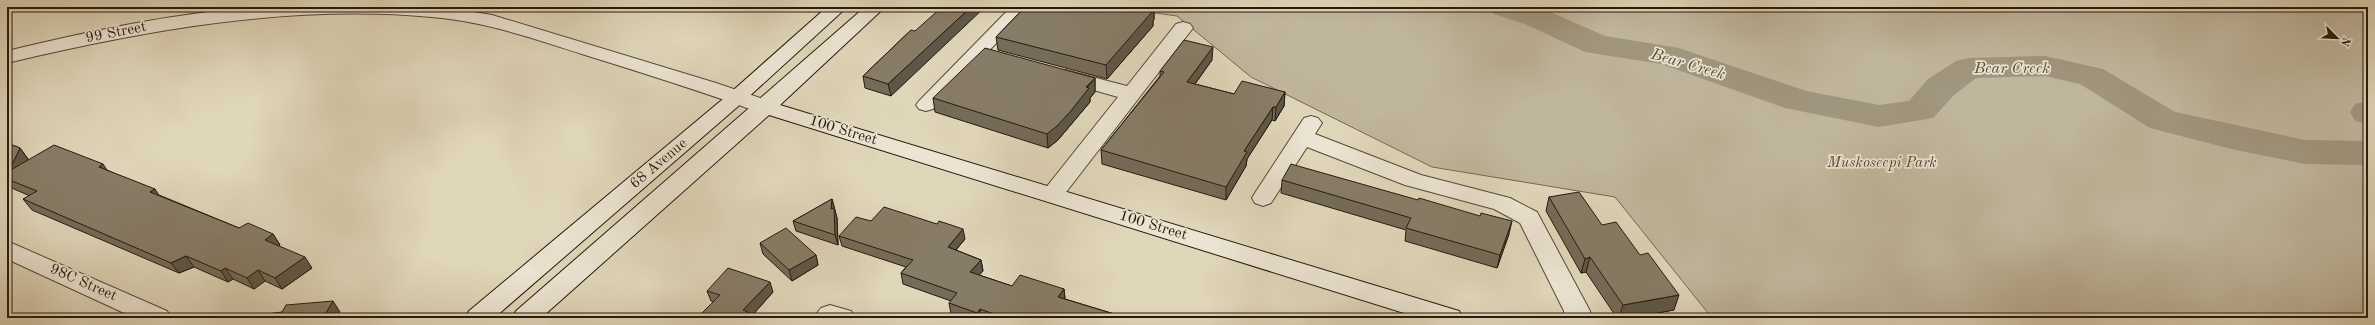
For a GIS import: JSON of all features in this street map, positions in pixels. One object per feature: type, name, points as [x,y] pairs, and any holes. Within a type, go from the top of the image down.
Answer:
[{"type":"street","name":"68 Avenue","points":[[478,318],[736,98],[838,7]]},
{"type":"street","name":"68 Avenue","points":[[525,318],[765,107],[876,7]]},
{"type":"street","points":[[926,105],[1022,7]]},
{"type":"street","name":"100 Street","points":[[228,11],[368,8],[458,14],[539,34],[709,87],[736,98],[1450,318]]},
{"type":"street","name":"99 Street","points":[[7,57],[91,37],[228,11]]},
{"type":"street","points":[[1052,195],[1183,28]]},
{"type":"street","points":[[978,52],[1001,58]]},
{"type":"street","points":[[1047,71],[1132,94]]},
{"type":"street","points":[[1263,198],[1306,130],[1414,180],[1501,202],[1517,209],[1529,218],[1577,311],[1577,318]]},
{"type":"street","name":"98C Street","points":[[7,249],[158,318]]},
{"type":"green space","name":"Muskoseepi Park","points":[[1113,7],[2368,7],[2368,318],[1712,318],[1615,197],[1432,167],[1251,77],[1177,16]]},
{"type":"building","points":[[942,7],[971,7],[888,84],[863,76],[911,30],[915,31]]},
{"type":"building","points":[[1025,7],[1153,7],[1149,11],[1152,12],[1106,65],[996,37]]},
{"type":"building","points":[[1184,40],[1213,47],[1187,82],[1234,94],[1242,81],[1285,92],[1276,107],[1273,107],[1244,151],[1247,152],[1226,187],[1101,150],[1164,72],[1160,71]]},
{"type":"building","points":[[985,48],[1095,78],[1086,87],[1089,88],[1070,112],[1047,134],[933,98]]},
{"type":"building","points":[[7,143],[20,148],[9,171],[54,145],[103,164],[99,167],[155,189],[150,192],[239,228],[248,223],[273,234],[265,240],[305,257],[275,278],[258,270],[247,278],[225,268],[221,271],[186,256],[171,263],[23,199],[37,191],[7,179]]},
{"type":"building","points":[[1291,164],[1480,216],[1481,213],[1512,221],[1500,255],[1406,228],[1411,218],[1282,180]]},
{"type":"building","points":[[1579,192],[1602,225],[1616,222],[1640,255],[1648,253],[1679,295],[1623,305],[1590,257],[1585,259],[1549,197]]},
{"type":"building","points":[[832,199],[831,209],[834,208],[835,235],[793,221]]},
{"type":"building","points":[[884,207],[937,224],[939,221],[963,229],[948,247],[981,260],[970,272],[1012,286],[1020,275],[1064,289],[1058,297],[1124,318],[1005,318],[980,309],[977,313],[949,303],[957,293],[901,273],[913,260],[839,236],[856,217],[871,221]]},
{"type":"building","points":[[786,228],[816,255],[789,270],[760,243]]},
{"type":"building","points":[[728,268],[770,282],[743,310],[748,312],[742,318],[697,318],[720,295],[707,291]]},
{"type":"building","points":[[333,301],[323,318],[264,318],[266,314],[282,312],[286,305]]},
{"type":"waterway","name":"Bear Creek","points":[[1506,7],[1537,17],[1597,45],[1667,55],[1798,100],[1879,116],[1920,110],[1941,87],[1968,68],[2045,66],[2091,76],[2163,120],[2231,137],[2305,152],[2368,153]]}]
